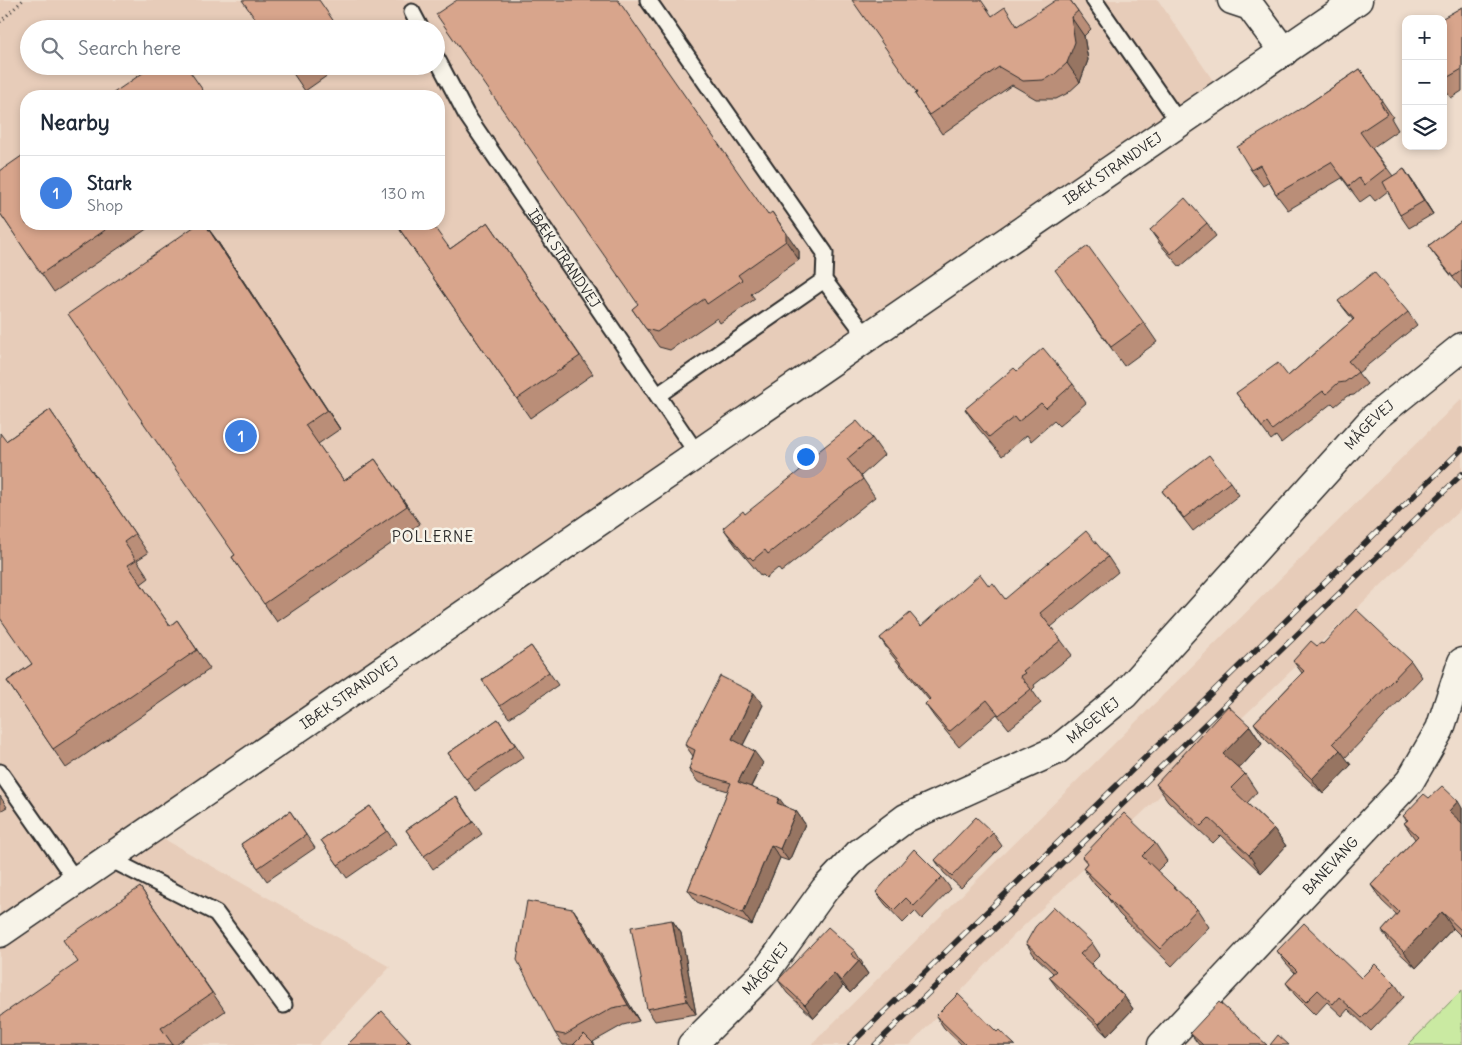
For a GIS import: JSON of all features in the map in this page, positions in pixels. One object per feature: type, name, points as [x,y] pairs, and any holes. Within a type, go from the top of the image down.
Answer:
[{"type":"street","points":[[1232,0],[1250,6],[1284,52]]},
{"type":"street","name":"IBÆK STRANDVEJ","points":[[0,933],[1358,0]]},
{"type":"street","name":"MÅGEVEJ","points":[[692,1045],[766,971],[825,889],[858,854],[906,818],[1057,750],[1124,695],[1374,418],[1462,347]]},
{"type":"street","name":"BANEVANG","points":[[1162,1045],[1410,781],[1440,729],[1462,662]]},
{"type":"lane","points":[[648,0],[825,253],[824,280],[867,337]]},
{"type":"lane","points":[[1094,0],[1180,124]]},
{"type":"lane","points":[[412,12],[416,20]]},
{"type":"lane","name":"IBÆK STRANDVEJ","points":[[445,74],[466,114],[698,455]]},
{"type":"lane","points":[[658,395],[824,280]]},
{"type":"lane","points":[[0,772],[76,881]]},
{"type":"lane","points":[[108,858],[216,914],[284,1005]]},
{"type":"path","points":[[0,22],[23,0]]},
{"type":"shaded area","points":[[0,0],[1158,0],[1229,104],[143,827],[390,967],[318,1045],[0,1045]]},
{"type":"shaded area","points":[[1462,398],[1462,508],[1012,937],[910,1045],[811,1045]]},
{"type":"green space","points":[[1462,990],[1462,1045],[1408,1045]]},
{"type":"building","points":[[242,0],[319,0],[333,20],[256,20]]},
{"type":"building","points":[[457,0],[618,0],[768,215],[772,212],[786,233],[786,241],[738,275],[742,280],[707,304],[704,299],[657,332],[646,329],[632,309],[638,304],[445,27],[445,20],[440,20],[436,14]]},
{"type":"building","points":[[852,0],[981,0],[992,16],[1005,7],[1017,26],[1056,0],[1070,0],[1078,11],[1071,17],[1075,42],[1067,63],[1055,74],[1043,80],[1023,81],[999,67],[929,115],[915,94],[917,93]]},
{"type":"building","points":[[1462,7],[1462,69],[1447,78],[1447,60],[1447,16]]},
{"type":"building","points":[[1360,69],[1382,101],[1380,102],[1387,114],[1360,132],[1386,168],[1364,185],[1359,178],[1349,186],[1331,162],[1276,194],[1260,165],[1251,170],[1237,147],[1305,106]]},
{"type":"building","points":[[140,75],[192,75],[203,90],[118,90]]},
{"type":"building","points":[[20,157],[20,230],[105,230],[41,274],[0,213],[0,171]]},
{"type":"building","points":[[1404,169],[1424,201],[1400,215],[1383,182]]},
{"type":"building","points":[[1185,198],[1207,223],[1171,254],[1150,230]]},
{"type":"building","points":[[1462,221],[1462,270],[1453,277],[1428,246]]},
{"type":"building","points":[[488,222],[580,356],[517,399],[400,230],[436,230],[450,249]]},
{"type":"building","points":[[189,230],[209,230],[327,410],[305,425],[344,481],[375,459],[407,506],[264,604],[232,557],[235,555],[68,314]]},
{"type":"building","points":[[1088,246],[1144,323],[1111,347],[1055,270]]},
{"type":"building","points":[[1374,272],[1408,312],[1348,361],[1358,372],[1345,382],[1338,383],[1326,394],[1323,391],[1272,430],[1267,423],[1262,427],[1236,393],[1278,363],[1288,376],[1354,319],[1338,301]]},
{"type":"building","points":[[1043,348],[1073,384],[1046,408],[1041,403],[1018,422],[1014,417],[989,437],[965,409],[1014,368],[1017,371]]},
{"type":"building","points":[[50,410],[135,534],[124,542],[136,560],[128,565],[170,626],[177,620],[197,650],[53,749],[7,681],[32,664],[0,618],[0,433],[6,441]]},
{"type":"building","points":[[857,421],[872,438],[847,459],[863,479],[768,554],[765,550],[753,560],[750,557],[748,558],[723,528],[743,511],[745,514],[803,468],[801,465]]},
{"type":"building","points":[[1209,455],[1230,482],[1184,518],[1162,491]]},
{"type":"building","points":[[1086,531],[1108,557],[1040,613],[1061,640],[1023,671],[1025,673],[1020,676],[1031,689],[999,715],[987,700],[949,732],[925,704],[930,699],[880,638],[910,613],[921,626],[980,574],[989,586],[993,583],[1005,599]]},
{"type":"building","points":[[1356,609],[1411,661],[1333,743],[1340,750],[1312,779],[1254,723],[1304,671],[1293,661],[1311,641],[1317,646],[1321,643],[1323,644]]},
{"type":"building","points":[[531,646],[549,672],[500,706],[482,680]]},
{"type":"building","points":[[720,676],[754,693],[732,739],[754,751],[738,782],[779,798],[777,803],[796,811],[780,849],[771,845],[743,913],[688,890],[731,783],[689,770],[695,750],[685,745]]},
{"type":"building","points":[[1228,706],[1250,726],[1223,754],[1245,774],[1231,788],[1274,829],[1249,855],[1209,818],[1201,826],[1156,784]]},
{"type":"building","points":[[498,719],[515,745],[466,779],[448,753]]},
{"type":"building","points":[[1442,786],[1458,801],[1449,811],[1462,823],[1462,931],[1442,912],[1404,952],[1382,931],[1399,912],[1371,885],[1418,836],[1404,823],[1408,820],[1403,816],[1424,794],[1429,798]]},
{"type":"building","points":[[456,796],[473,822],[424,856],[406,830]]},
{"type":"building","points":[[370,806],[387,831],[338,865],[321,840]]},
{"type":"building","points":[[290,811],[306,835],[258,868],[241,844]]},
{"type":"building","points":[[1124,813],[1155,843],[1142,856],[1197,909],[1160,949],[1107,897],[1110,894],[1083,868],[1088,862],[1082,857]]},
{"type":"building","points":[[976,817],[993,833],[952,876],[935,860]]},
{"type":"building","points":[[914,849],[942,877],[914,906],[906,898],[894,910],[876,892]]},
{"type":"building","points":[[140,887],[212,993],[161,1028],[173,1045],[0,1045],[0,1016],[78,962],[63,940]]},
{"type":"building","points":[[527,901],[573,909],[628,1005],[612,1008],[565,1035],[555,1033],[517,960]]},
{"type":"building","points":[[1054,907],[1092,943],[1080,954],[1124,996],[1099,1024],[1049,977],[1056,971],[1026,943],[1035,927]]},
{"type":"building","points":[[672,920],[687,1001],[647,1009],[631,927]]},
{"type":"building","points":[[1304,923],[1361,978],[1375,964],[1395,984],[1362,1018],[1339,997],[1333,1004],[1318,990],[1306,1002],[1286,983],[1297,971],[1277,951]]},
{"type":"building","points":[[828,927],[855,951],[851,954],[859,961],[841,981],[834,973],[805,1005],[778,980]]},
{"type":"building","points":[[958,994],[997,1032],[999,1030],[1015,1045],[966,1045],[936,1016]]},
{"type":"building","points":[[1219,1002],[1267,1045],[1203,1045],[1190,1033]]},
{"type":"building","points":[[382,1011],[409,1040],[404,1045],[347,1045]]},
{"type":"building","points":[[584,1034],[595,1045],[573,1045]]},
{"type":"building","points":[[1278,1035],[1289,1045],[1270,1045]]},
{"type":"railway","points":[[850,1045],[1462,449]]},
{"type":"railway","points":[[875,1045],[1462,474]]},
{"type":"place","name":"Stark","points":[[241,436]]},
{"type":"district","name":"POLLERNE","points":[[433,536]]}]
